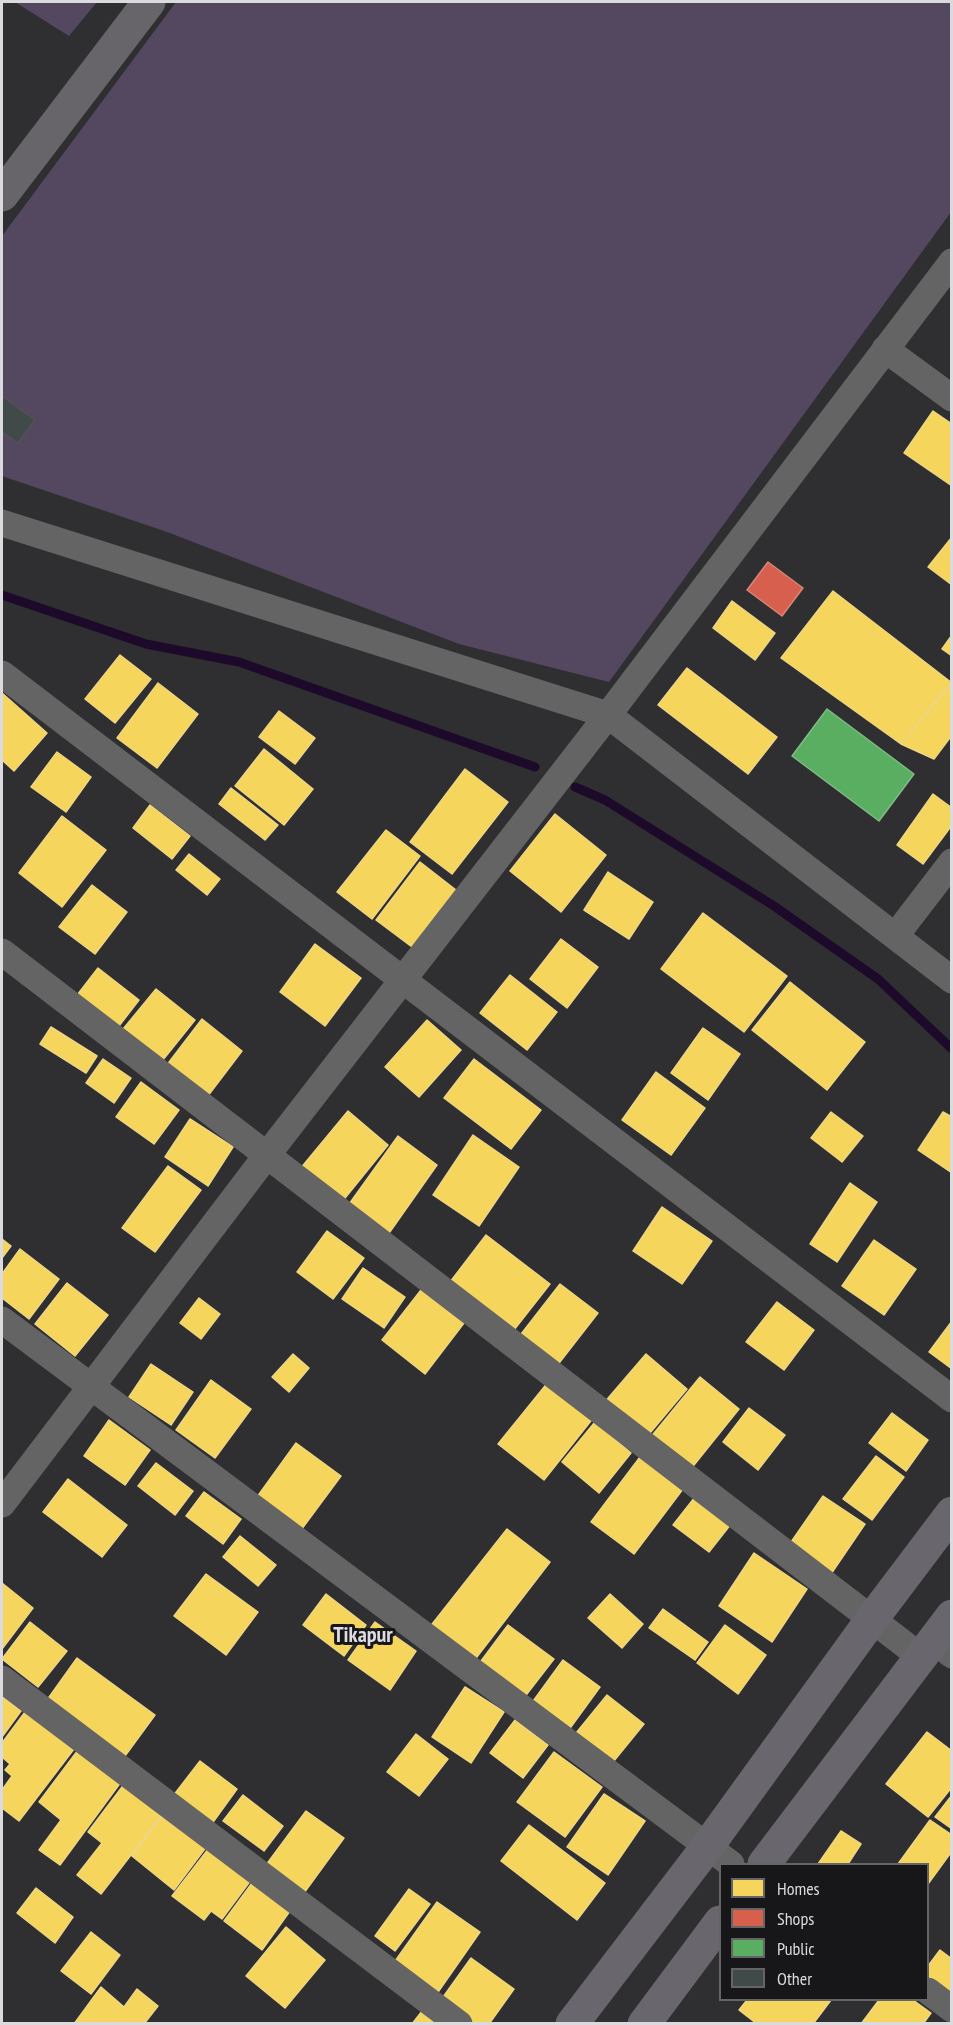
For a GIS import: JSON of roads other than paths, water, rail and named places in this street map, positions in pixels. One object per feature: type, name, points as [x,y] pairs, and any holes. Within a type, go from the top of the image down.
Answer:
[{"type":"main road","points":[[572,2024],[719,1856],[872,1618],[951,1513]]},
{"type":"main road","points":[[765,1863],[939,1642]]},
{"type":"main road","points":[[644,2024],[719,1923]]},
{"type":"street","points":[[2,195],[149,2]]},
{"type":"street","points":[[2,1504],[267,1155],[608,715],[951,262]]},
{"type":"street","points":[[885,349],[951,398]]},
{"type":"street","points":[[2,523],[608,715],[896,935],[951,980]]},
{"type":"street","points":[[2,674],[951,1399]]},
{"type":"street","points":[[896,935],[951,862]]},
{"type":"street","points":[[2,952],[872,1618],[939,1642]]},
{"type":"street","points":[[2,1320],[719,1856]]},
{"type":"street","points":[[2,1679],[459,2024]]},
{"type":"street","points":[[929,1992],[951,2009]]},
{"type":"waterway","points":[[2,595],[146,644],[239,662],[535,767]]},
{"type":"waterway","points":[[575,787],[605,800],[774,906],[878,979],[952,1049]]},
{"type":"district","name":"Tikapur","points":[[363,1636]]}]
